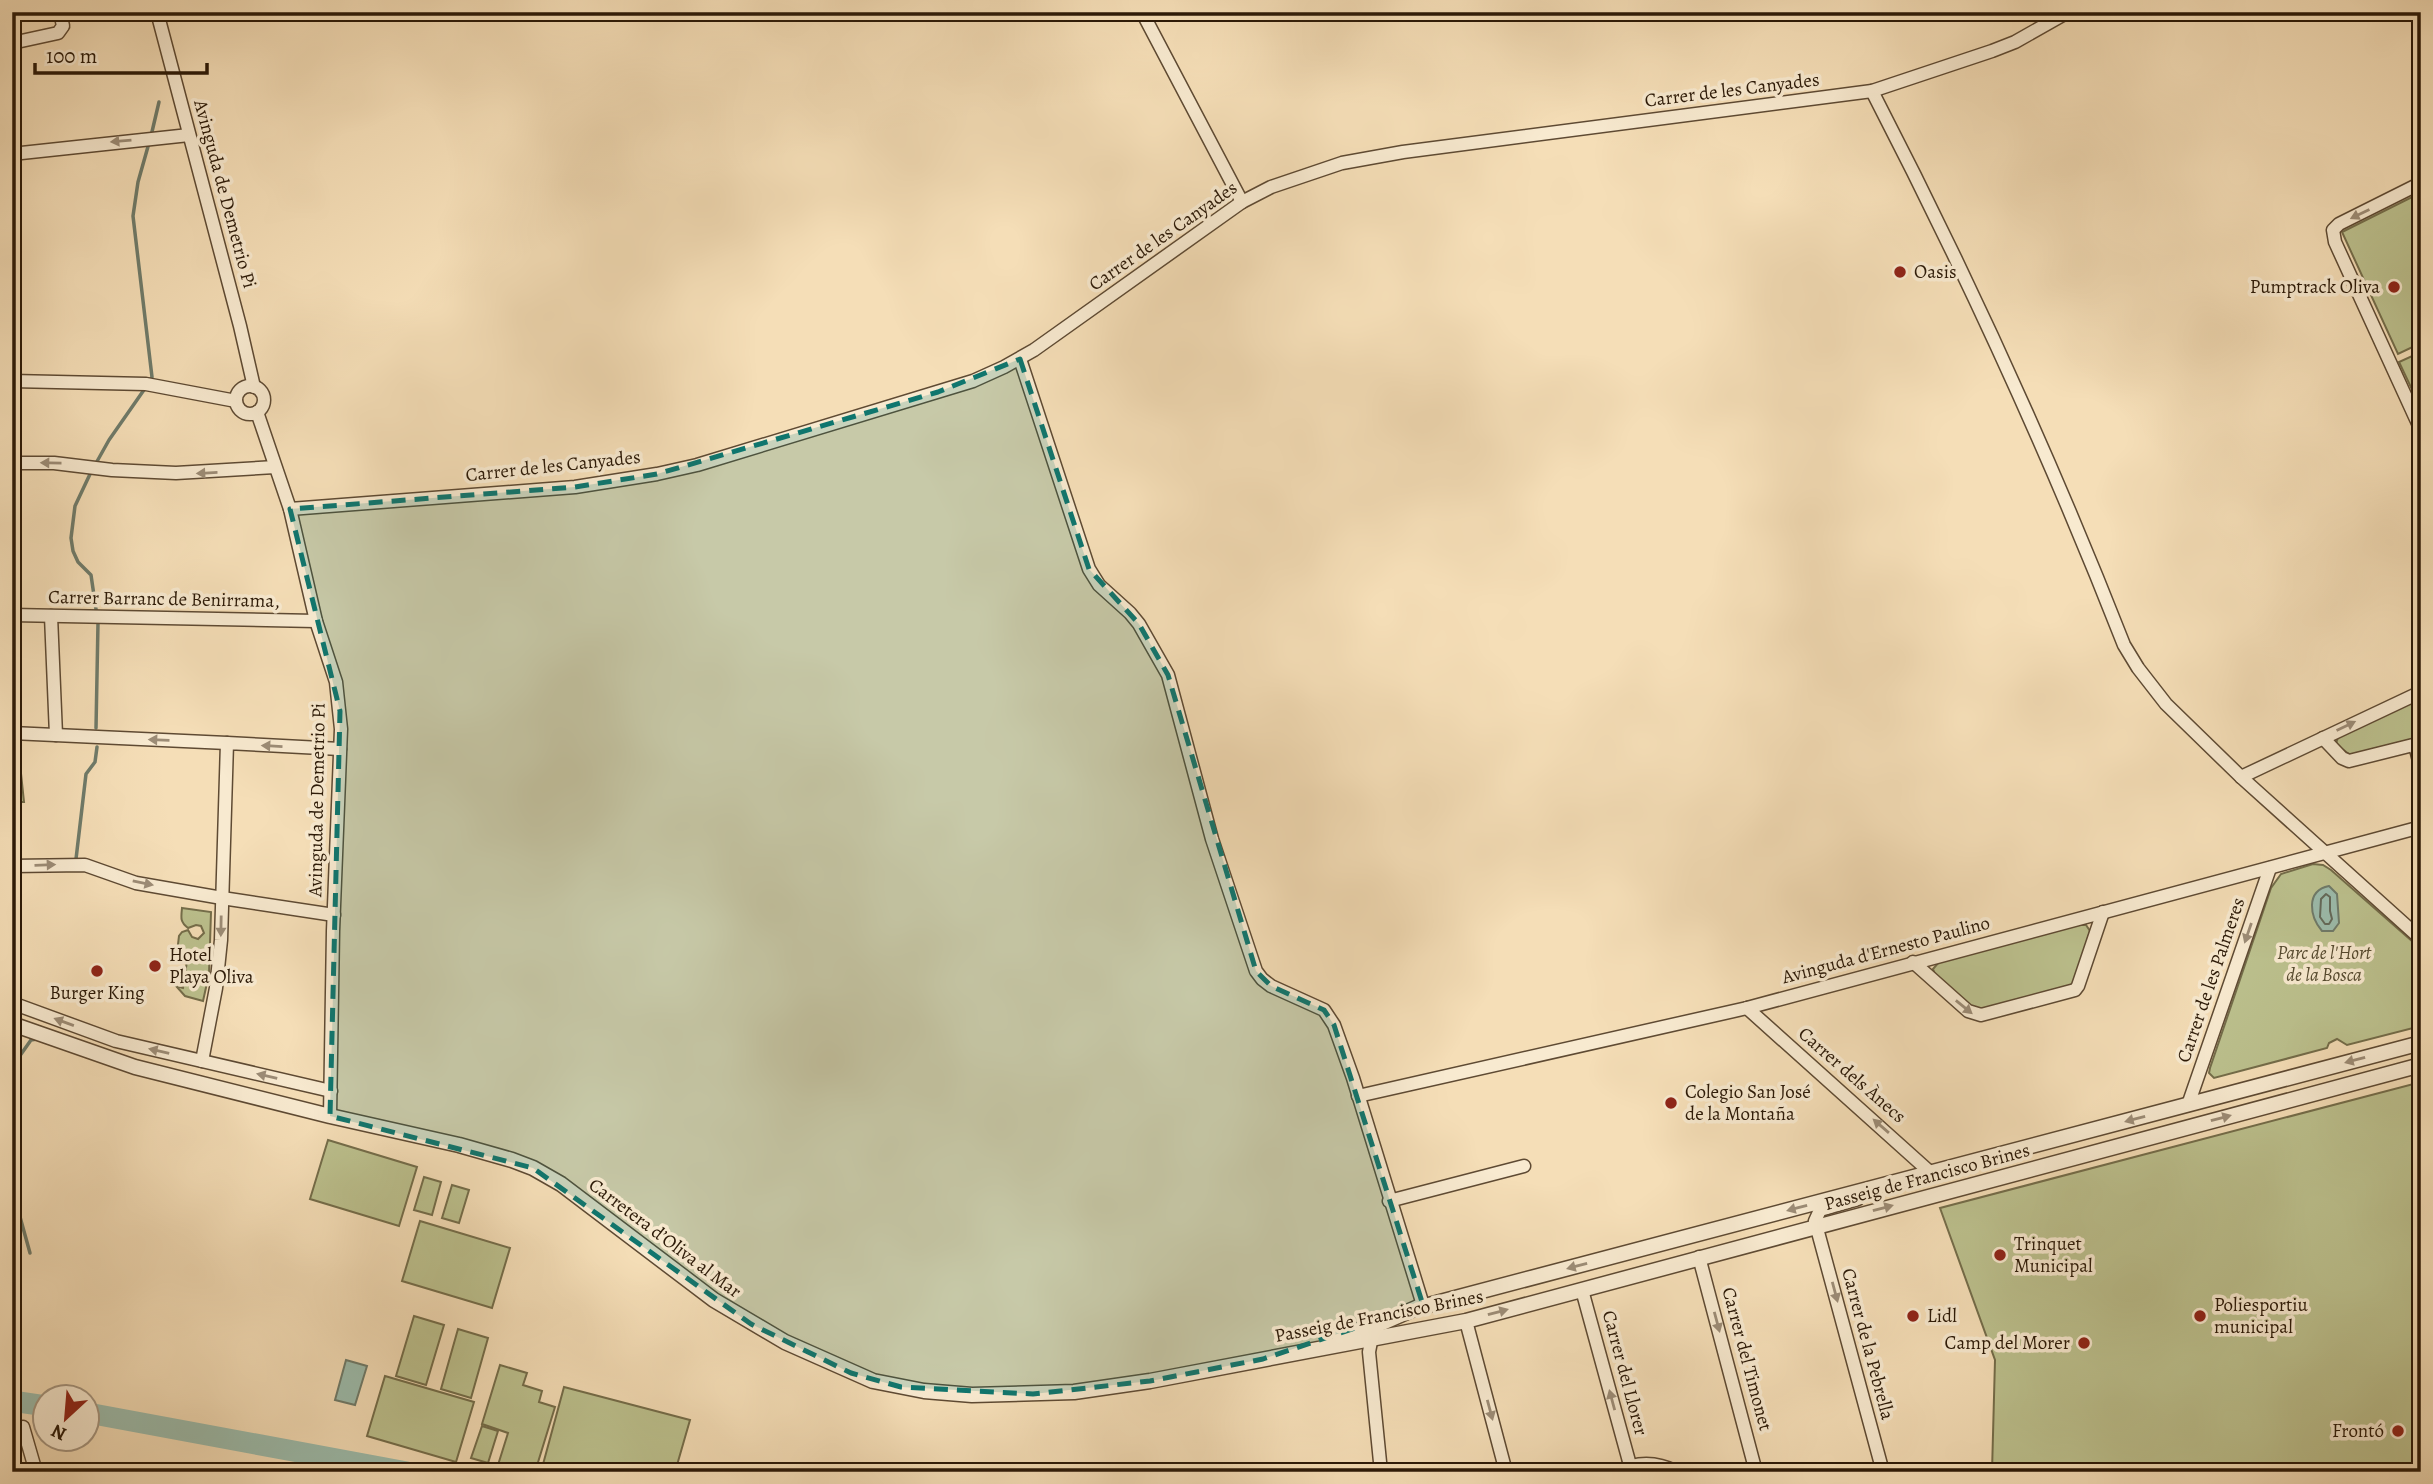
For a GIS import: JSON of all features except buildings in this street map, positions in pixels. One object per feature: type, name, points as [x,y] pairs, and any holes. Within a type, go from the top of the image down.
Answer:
[{"type":"street","points":[[12,43],[58,33],[63,26],[60,12]]},
{"type":"street","name":"Avinguda de Demetrio Pi","points":[[157,12],[254,387]]},
{"type":"street","points":[[1142,12],[1241,202]]},
{"type":"street","name":"Carrer de les Canyades","points":[[290,509],[575,487],[697,465],[973,381],[1020,359],[1241,202],[1271,187],[1342,163],[1403,152],[1872,91],[1992,51],[2067,12]]},
{"type":"street","points":[[1872,91],[1994,340],[2059,484],[2124,645],[2157,695],[2241,777],[2421,939]]},
{"type":"street","points":[[12,154],[189,135]]},
{"type":"street","points":[[2421,184],[2339,224],[2333,230],[2335,242],[2421,430]]},
{"type":"street","points":[[1020,359],[1089,569],[1099,585],[1139,624],[1168,675],[1212,839],[1256,971],[1271,986],[1317,1006],[1328,1014],[1334,1025],[1389,1202],[1416,1308],[1416,1330]]},
{"type":"street","points":[[12,381],[147,384],[236,401]]},
{"type":"street","points":[[254,387],[261,392],[264,401],[257,412],[245,413],[236,401],[242,390],[254,387]]},
{"type":"street","name":"Avinguda de Demetrio Pi","points":[[257,412],[290,509],[316,621],[337,682],[340,749],[330,1116]]},
{"type":"street","points":[[12,463],[54,463],[191,474],[275,467]]},
{"type":"street","name":"Carrer Barranc de Benirrama,","points":[[12,615],[316,621]]},
{"type":"street","points":[[51,616],[56,735]]},
{"type":"street","points":[[2241,777],[2421,692]]},
{"type":"street","points":[[12,733],[340,749]]},
{"type":"street","points":[[2323,738],[2348,761],[2418,744],[2421,769]]},
{"type":"street","points":[[202,1061],[216,988],[227,743]]},
{"type":"street","name":"Avinguda d'Ernesto Paulino","points":[[1358,1096],[1747,1008],[2421,827]]},
{"type":"street","points":[[12,866],[78,864],[91,866],[136,883],[334,915]]},
{"type":"street","name":"Carrer de les Palmeres","points":[[2188,1105],[2270,868]]},
{"type":"street","points":[[1913,962],[1977,1016],[2070,992],[2078,986],[2103,912]]},
{"type":"street","points":[[12,1003],[116,1041],[331,1091]]},
{"type":"street","name":"Carrer dels Ànecs","points":[[1747,1008],[1931,1172]]},
{"type":"street","name":"Carretera d’Oliva al Mar","points":[[12,1024],[135,1067],[459,1145],[533,1168],[580,1198],[732,1312],[808,1353],[873,1381],[951,1394],[1074,1392],[1150,1381],[1263,1359]]},
{"type":"street","name":"Passeig de Francisco Brines","points":[[1263,1359],[1382,1322],[1416,1308],[2421,1043]]},
{"type":"street","name":"Passeig de Francisco Brines","points":[[1263,1359],[1465,1321],[2421,1065]]},
{"type":"street","points":[[1389,1202],[1524,1166]]},
{"type":"street","points":[[1817,1226],[1815,1221],[1820,1210],[1875,1193],[1881,1186]]},
{"type":"street","name":"Carrer de la Pebrella","points":[[1817,1226],[1883,1472]]},
{"type":"street","name":"Carrer del Timonet","points":[[1699,1257],[1756,1472]]},
{"type":"street","name":"Carrer del Llorer","points":[[1582,1290],[1630,1465]]},
{"type":"street","points":[[1416,1308],[1432,1327]]},
{"type":"street","points":[[1381,1472],[1369,1340],[1374,1329],[1398,1323],[1416,1308]]},
{"type":"street","points":[[1465,1321],[1506,1472]]},
{"type":"street","points":[[23,1427],[36,1472]]},
{"type":"street","points":[[1617,1472],[1630,1465],[1649,1464],[1677,1472]]},
{"type":"highlighted area","points":[[1020,359],[1089,569],[1139,624],[1168,675],[1256,971],[1271,986],[1324,1010],[1334,1025],[1423,1305],[1263,1359],[1150,1381],[1033,1394],[901,1387],[851,1373],[751,1324],[533,1168],[330,1116],[340,711],[290,509],[575,487],[657,474],[938,392]]},
{"type":"green space","name":"Pumptrack Oliva","points":[[2416,195],[2421,205],[2421,343],[2398,354],[2342,232]]},
{"type":"green space","points":[[2421,352],[2421,396],[2416,398],[2399,362]]},
{"type":"green space","points":[[2421,698],[2421,737],[2350,755],[2336,744],[2338,737]]},
{"type":"green space","points":[[12,745],[18,745],[24,802],[12,802]]},
{"type":"green space","name":"Parc de l'Hort de la Bosca","points":[[2313,864],[2323,865],[2331,870],[2421,949],[2421,1026],[2347,1045],[2337,1039],[2329,1043],[2327,1048],[2214,1078],[2209,1073],[2210,1068],[2271,888],[2281,874]]},
{"type":"green space","points":[[182,908],[211,912],[209,974],[203,1001],[185,996],[176,986],[183,988],[187,961],[176,961],[179,936],[188,930],[192,937],[198,939],[204,933],[201,926],[188,928],[184,924],[181,917]]},
{"type":"green space","points":[[2086,925],[2090,931],[2073,986],[1977,1012],[1935,974],[1933,969],[1939,962]]},
{"type":"green space","name":"Poliesportiu municipal","points":[[2421,1082],[2421,1472],[1992,1472],[1995,1360],[1940,1208]]},
{"type":"green space","points":[[328,1140],[417,1167],[399,1226],[310,1199]]},
{"type":"green space","points":[[424,1177],[441,1182],[432,1215],[414,1210]]},
{"type":"green space","points":[[452,1185],[469,1190],[459,1223],[442,1218]]},
{"type":"green space","points":[[420,1221],[510,1248],[492,1308],[402,1281]]},
{"type":"green space","points":[[414,1316],[444,1325],[426,1385],[396,1376]]},
{"type":"green space","points":[[458,1329],[488,1338],[471,1398],[441,1389]]},
{"type":"green space","points":[[500,1365],[527,1373],[523,1385],[542,1391],[539,1402],[555,1407],[535,1472],[498,1465],[508,1433],[482,1424]]},
{"type":"green space","points":[[385,1376],[474,1402],[456,1462],[367,1436]]},
{"type":"green space","points":[[564,1387],[690,1420],[675,1472],[554,1472],[542,1468]]},
{"type":"green space","points":[[482,1426],[498,1431],[488,1463],[471,1458]]},
{"type":"water","points":[[2329,886],[2337,894],[2339,923],[2333,931],[2322,931],[2315,919],[2312,905],[2316,893]]},
{"type":"water","points":[[346,1360],[367,1366],[355,1405],[335,1400]]},
{"type":"waterway","points":[[151,136],[159,102]]},
{"type":"waterway","points":[[149,143],[138,182],[133,216],[152,377],[150,380]]},
{"type":"waterway","points":[[95,465],[146,387]]},
{"type":"waterway","points":[[91,472],[75,506],[71,538],[78,562],[91,575],[98,623],[96,728]]},
{"type":"waterway","points":[[76,859],[86,774],[95,762],[97,747]]},
{"type":"waterway","points":[[12,1067],[31,1040],[37,1039]]},
{"type":"waterway","points":[[12,1188],[30,1253]]},
{"type":"waterway","points":[[12,1401],[32,1404]]},
{"type":"waterway","points":[[102,1416],[407,1472]]},
{"type":"place","name":"Oasis","points":[[1900,272]]},
{"type":"place","name":"Pumptrack Oliva","points":[[2394,287]]},
{"type":"place","name":"Hotel Playa Oliva","points":[[155,966]]},
{"type":"place","name":"Burger King","points":[[97,971]]},
{"type":"place","name":"Colegio San José de la Montaña","points":[[1671,1103]]},
{"type":"place","name":"Trinquet Municipal","points":[[2000,1255]]},
{"type":"place","name":"Lidl","points":[[1913,1316]]},
{"type":"place","name":"Poliesportiu municipal","points":[[2200,1316]]},
{"type":"place","name":"Camp del Morer","points":[[2084,1343]]},
{"type":"place","name":"Frontó","points":[[2398,1431]]}]
